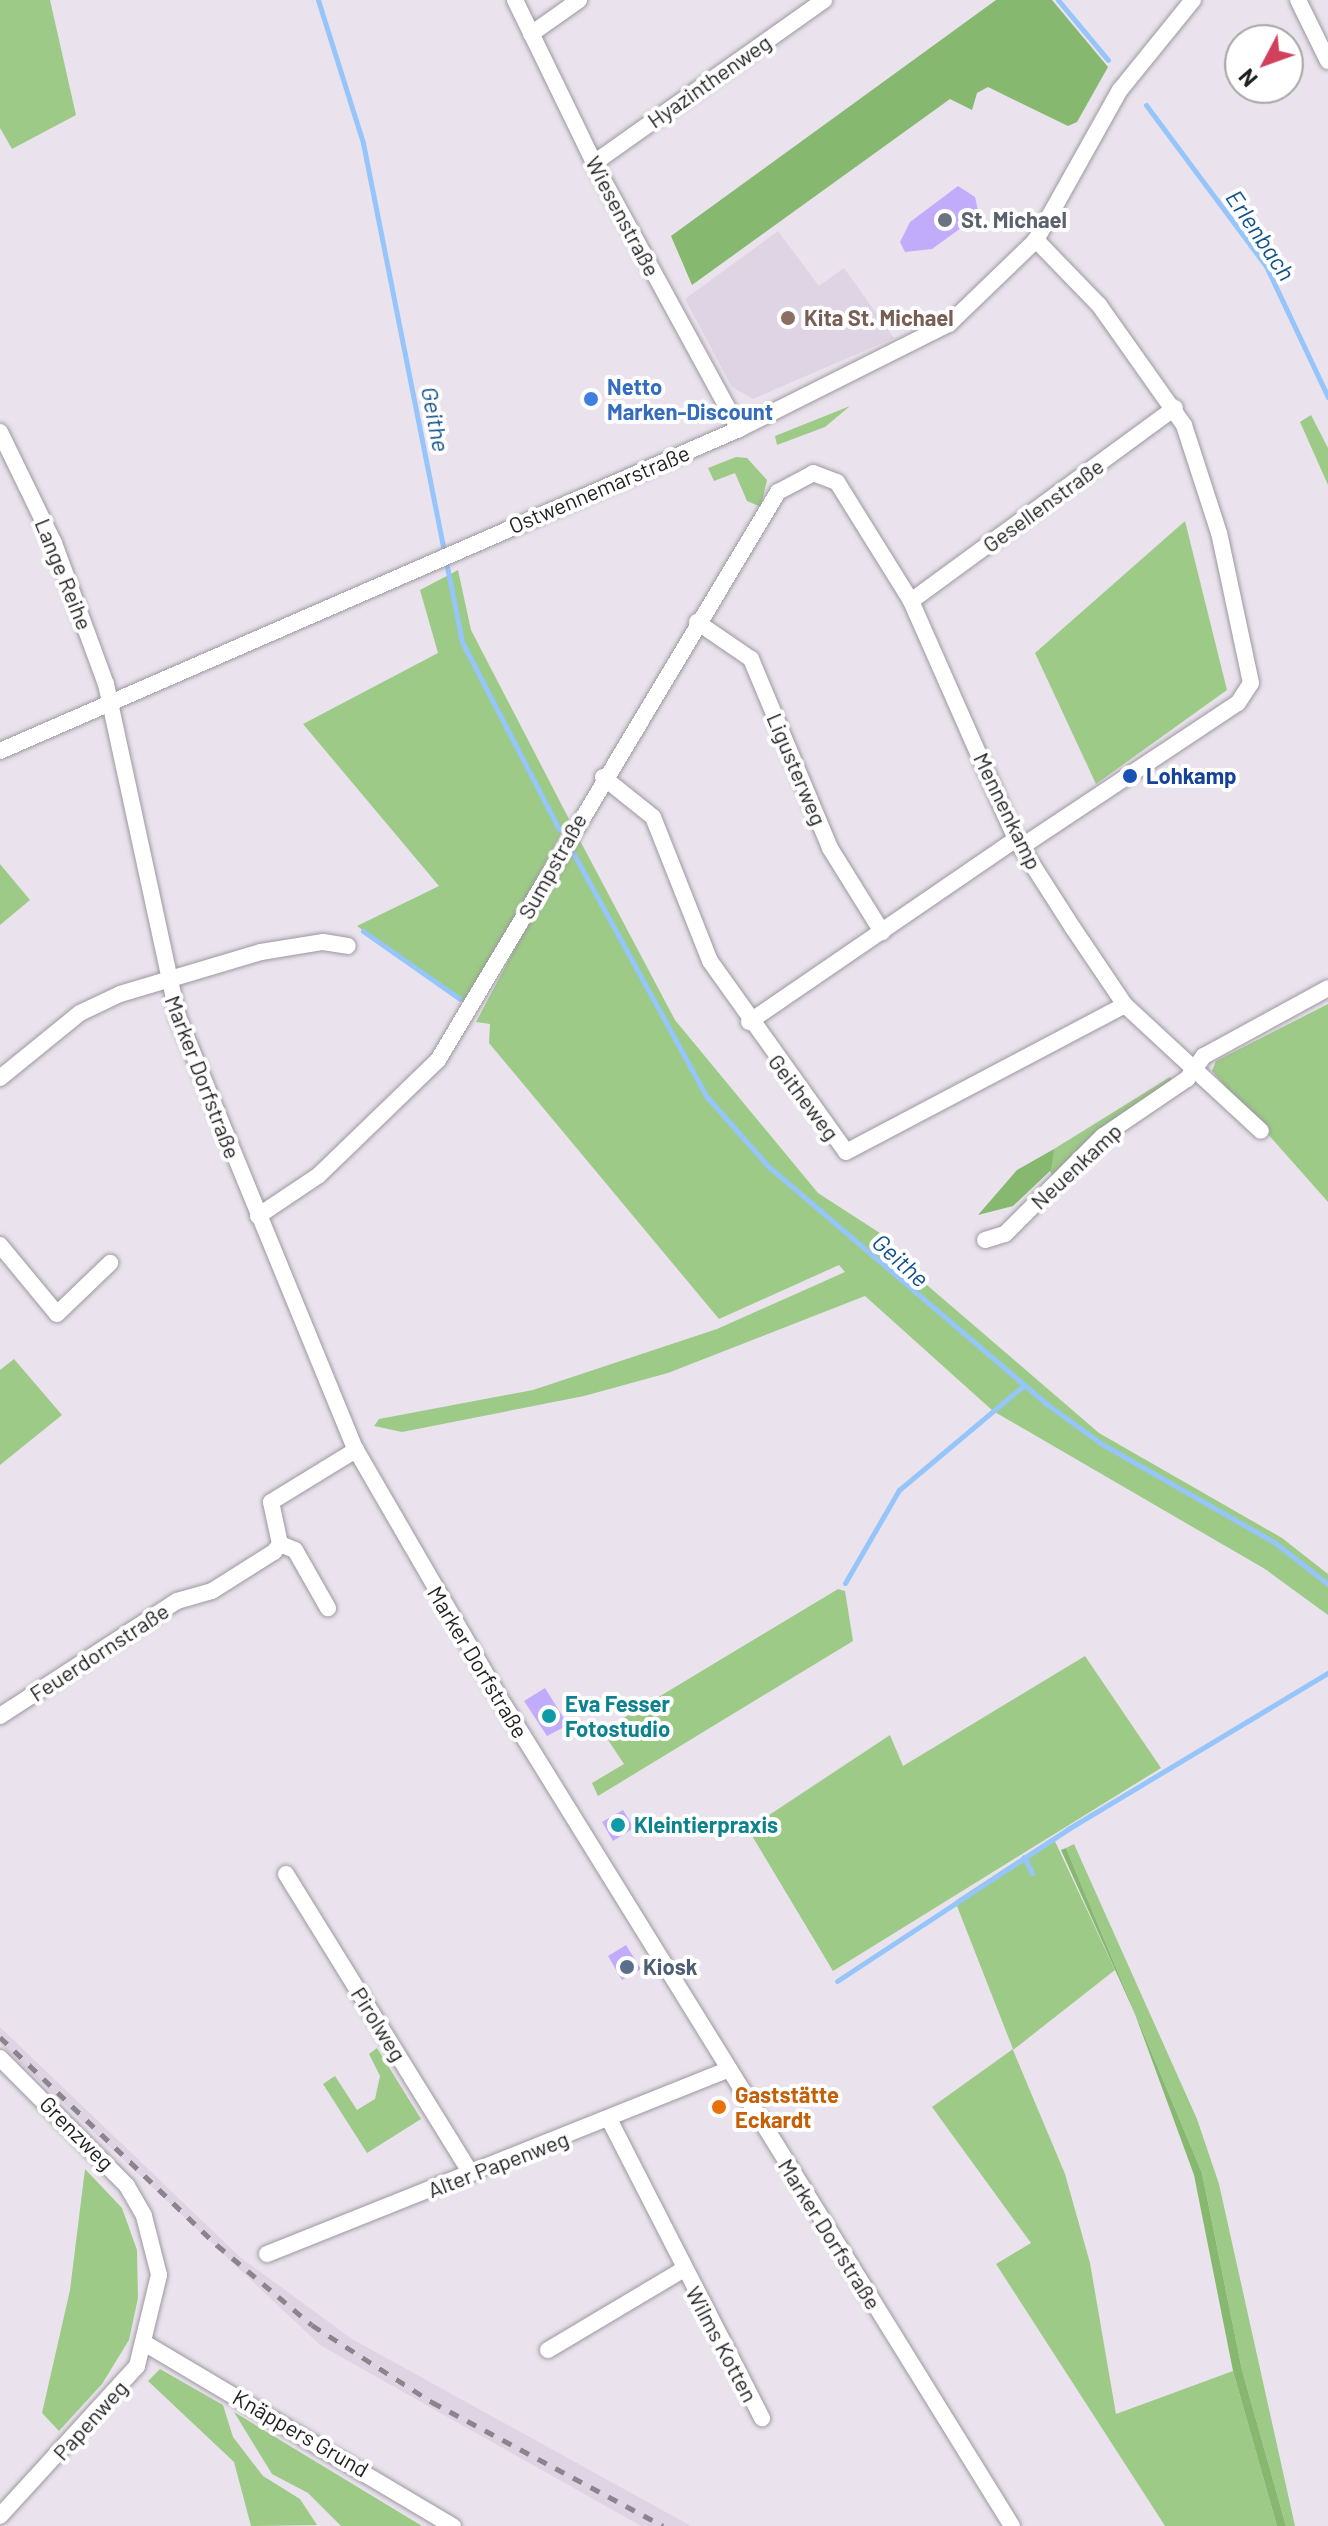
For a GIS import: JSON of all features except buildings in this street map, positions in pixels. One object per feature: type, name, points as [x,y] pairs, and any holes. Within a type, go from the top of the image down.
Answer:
[{"type":"street","name":"Wiesenstraße","points":[[515,0],[594,163],[739,429]]},
{"type":"street","points":[[531,34],[579,0]]},
{"type":"street","name":"Hyazinthenweg","points":[[594,163],[824,0]]},
{"type":"street","name":"Ostwennemarstraße","points":[[0,751],[739,429],[949,324],[1036,240],[1120,90],[1193,0]]},
{"type":"street","points":[[1298,0],[1328,61]]},
{"type":"street","points":[[749,1022],[1248,693],[1250,666],[1219,533],[1175,408],[1099,305],[1036,240]]},
{"type":"street","name":"Gesellenstraße","points":[[911,601],[1175,408]]},
{"type":"street","name":"Lange Reihe","points":[[0,432],[54,543],[115,721]]},
{"type":"street","name":"Mennenkamp","points":[[799,476],[837,482],[911,601],[1018,843],[1125,1005],[1261,1131]]},
{"type":"street","name":"Sumpstraße","points":[[258,1216],[330,1165],[438,1060],[697,622],[778,492],[799,476]]},
{"type":"street","name":"Ligusterweg","points":[[697,622],[751,659],[830,848],[882,932]]},
{"type":"street","name":"Marker Dorfstraße","points":[[115,721],[166,978],[258,1216],[356,1450],[728,2070],[1012,2526]]},
{"type":"street","name":"Geitheweg","points":[[603,777],[653,817],[710,961],[749,1022],[846,1152],[1125,1005]]},
{"type":"street","points":[[0,1078],[80,1013],[166,978],[261,952],[323,942],[348,946]]},
{"type":"street","name":"Neuenkamp","points":[[985,1240],[1005,1234],[1103,1136],[1187,1079],[1193,1067],[1328,988]]},
{"type":"street","points":[[0,1245],[57,1314],[110,1263]]},
{"type":"street","points":[[328,1608],[295,1550],[280,1544],[271,1502],[356,1450]]},
{"type":"street","name":"Feuerdornstraße","points":[[0,1716],[280,1544]]},
{"type":"street","name":"Pirolweg","points":[[286,1874],[471,2174]]},
{"type":"street","name":"Grenzweg","points":[[0,2058],[108,2163],[144,2216]]},
{"type":"street","name":"Alter Papenweg","points":[[267,2254],[610,2121],[728,2070]]},
{"type":"street","name":"Wilms Kotten","points":[[610,2121],[682,2270],[762,2418]]},
{"type":"street","name":"Papenweg","points":[[0,2516],[109,2403],[146,2344],[159,2275],[144,2216]]},
{"type":"street","name":"Wilms Kotten","points":[[548,2350],[682,2270]]},
{"type":"street","name":"Knäppers Grund","points":[[146,2344],[453,2526]]},
{"type":"shaded area","name":"Kita St. Michael","points":[[778,231],[819,286],[844,268],[894,338],[753,399],[732,387],[685,299]]},
{"type":"shaded area","points":[[0,2027],[240,2257],[352,2339],[691,2526],[641,2526],[320,2345],[0,2044]]},
{"type":"green space","points":[[0,0],[50,0],[76,115],[12,149],[0,128]]},
{"type":"green space","points":[[996,0],[1052,0],[1108,67],[1077,122],[1068,126],[988,87],[977,93],[972,110],[950,99],[692,285],[671,236]]},
{"type":"green space","points":[[850,406],[825,427],[777,445],[775,436]]},
{"type":"green space","points":[[1311,415],[1328,448],[1328,485],[1300,422]]},
{"type":"green space","points":[[736,457],[747,458],[767,480],[761,507],[747,501],[735,473],[714,481],[708,468]]},
{"type":"green space","points":[[1185,521],[1227,690],[1096,784],[1035,653]]},
{"type":"green space","points":[[458,570],[471,630],[569,819],[468,1005],[357,926],[439,886],[303,724],[438,653],[420,590]]},
{"type":"green space","points":[[576,833],[675,1020],[818,1193],[886,1237],[899,1261],[1099,1433],[1282,1538],[1328,1574],[1328,1615],[1265,1569],[993,1411],[865,1296],[668,1373],[584,1396],[402,1432],[374,1426],[379,1419],[533,1390],[717,1329],[845,1272],[839,1265],[719,1319],[489,1043],[490,1024],[476,1022]]},
{"type":"green space","points":[[0,864],[30,900],[0,925]]},
{"type":"green space","points":[[1328,1004],[1328,1202],[1212,1071],[1216,1061]]},
{"type":"green space","points":[[1170,1077],[1174,1082],[1053,1178],[1047,1164],[1054,1149]]},
{"type":"green space","points":[[1054,1149],[1051,1170],[1013,1206],[978,1215],[1017,1170]]},
{"type":"green space","points":[[14,1359],[62,1415],[0,1465],[0,1370]]},
{"type":"green space","points":[[838,1589],[845,1591],[853,1641],[598,1796],[592,1783],[624,1764],[602,1731]]},
{"type":"green space","points":[[1085,1656],[1161,1768],[833,1971],[748,1829],[890,1735],[903,1766]]},
{"type":"green space","points":[[1053,1837],[1115,1970],[1013,2050],[1065,2174],[1090,2263],[1116,2414],[1233,2371],[1277,2526],[1165,2526],[996,2264],[1031,2243],[932,2107],[1013,2049],[955,1901]]},
{"type":"green space","points":[[1074,1844],[1197,2119],[1219,2184],[1295,2526],[1286,2526],[1242,2370],[1202,2173],[1066,1848]]},
{"type":"green space","points":[[1066,1848],[1202,2173],[1242,2370],[1286,2526],[1277,2526],[1233,2371],[1194,2175],[1135,2014],[1061,1850]]},
{"type":"green space","points":[[377,2048],[421,2119],[367,2153],[323,2084],[335,2076],[357,2110],[375,2099],[380,2076],[369,2054]]},
{"type":"green space","points":[[85,2169],[122,2208],[137,2250],[138,2298],[129,2340],[102,2384],[59,2431],[42,2413],[70,2290]]},
{"type":"green space","points":[[160,2369],[223,2405],[233,2437],[263,2476],[300,2499],[317,2525],[251,2526],[234,2462],[148,2381]]},
{"type":"green space","points":[[234,2412],[422,2526],[341,2526],[308,2493],[272,2474]]},
{"type":"waterway","name":"Geithe","points":[[318,0],[363,143],[462,642],[559,829]]},
{"type":"waterway","name":"Erlenbach","points":[[1058,0],[1108,60]]},
{"type":"waterway","name":"Erlenbach","points":[[1146,105],[1266,266],[1328,397]]},
{"type":"waterway","name":"Geithe","points":[[571,849],[707,1097],[768,1166],[1048,1405],[1102,1444],[1274,1542],[1328,1584]]},
{"type":"waterway","points":[[363,931],[460,999]]},
{"type":"waterway","points":[[845,1583],[899,1490],[1024,1385]]},
{"type":"waterway","points":[[837,1981],[1068,1829],[1328,1673]]},
{"type":"waterway","points":[[1024,1857],[1032,1873]]},
{"type":"railway","points":[[0,2037],[217,2245],[312,2325],[432,2402],[663,2526]]},
{"type":"place","name":"St. Michael","points":[[945,220]]},
{"type":"place","name":"Kita St. Michael","points":[[788,318]]},
{"type":"place","name":"Netto Marken-Discount","points":[[591,399]]},
{"type":"place","name":"Lohkamp","points":[[1130,776]]},
{"type":"place","name":"Eva Fesser Fotostudio","points":[[549,1716]]},
{"type":"place","name":"Kleintierpraxis","points":[[618,1825]]},
{"type":"place","name":"Kiosk","points":[[627,1967]]},
{"type":"place","name":"Gaststätte Eckardt","points":[[719,2107]]}]
